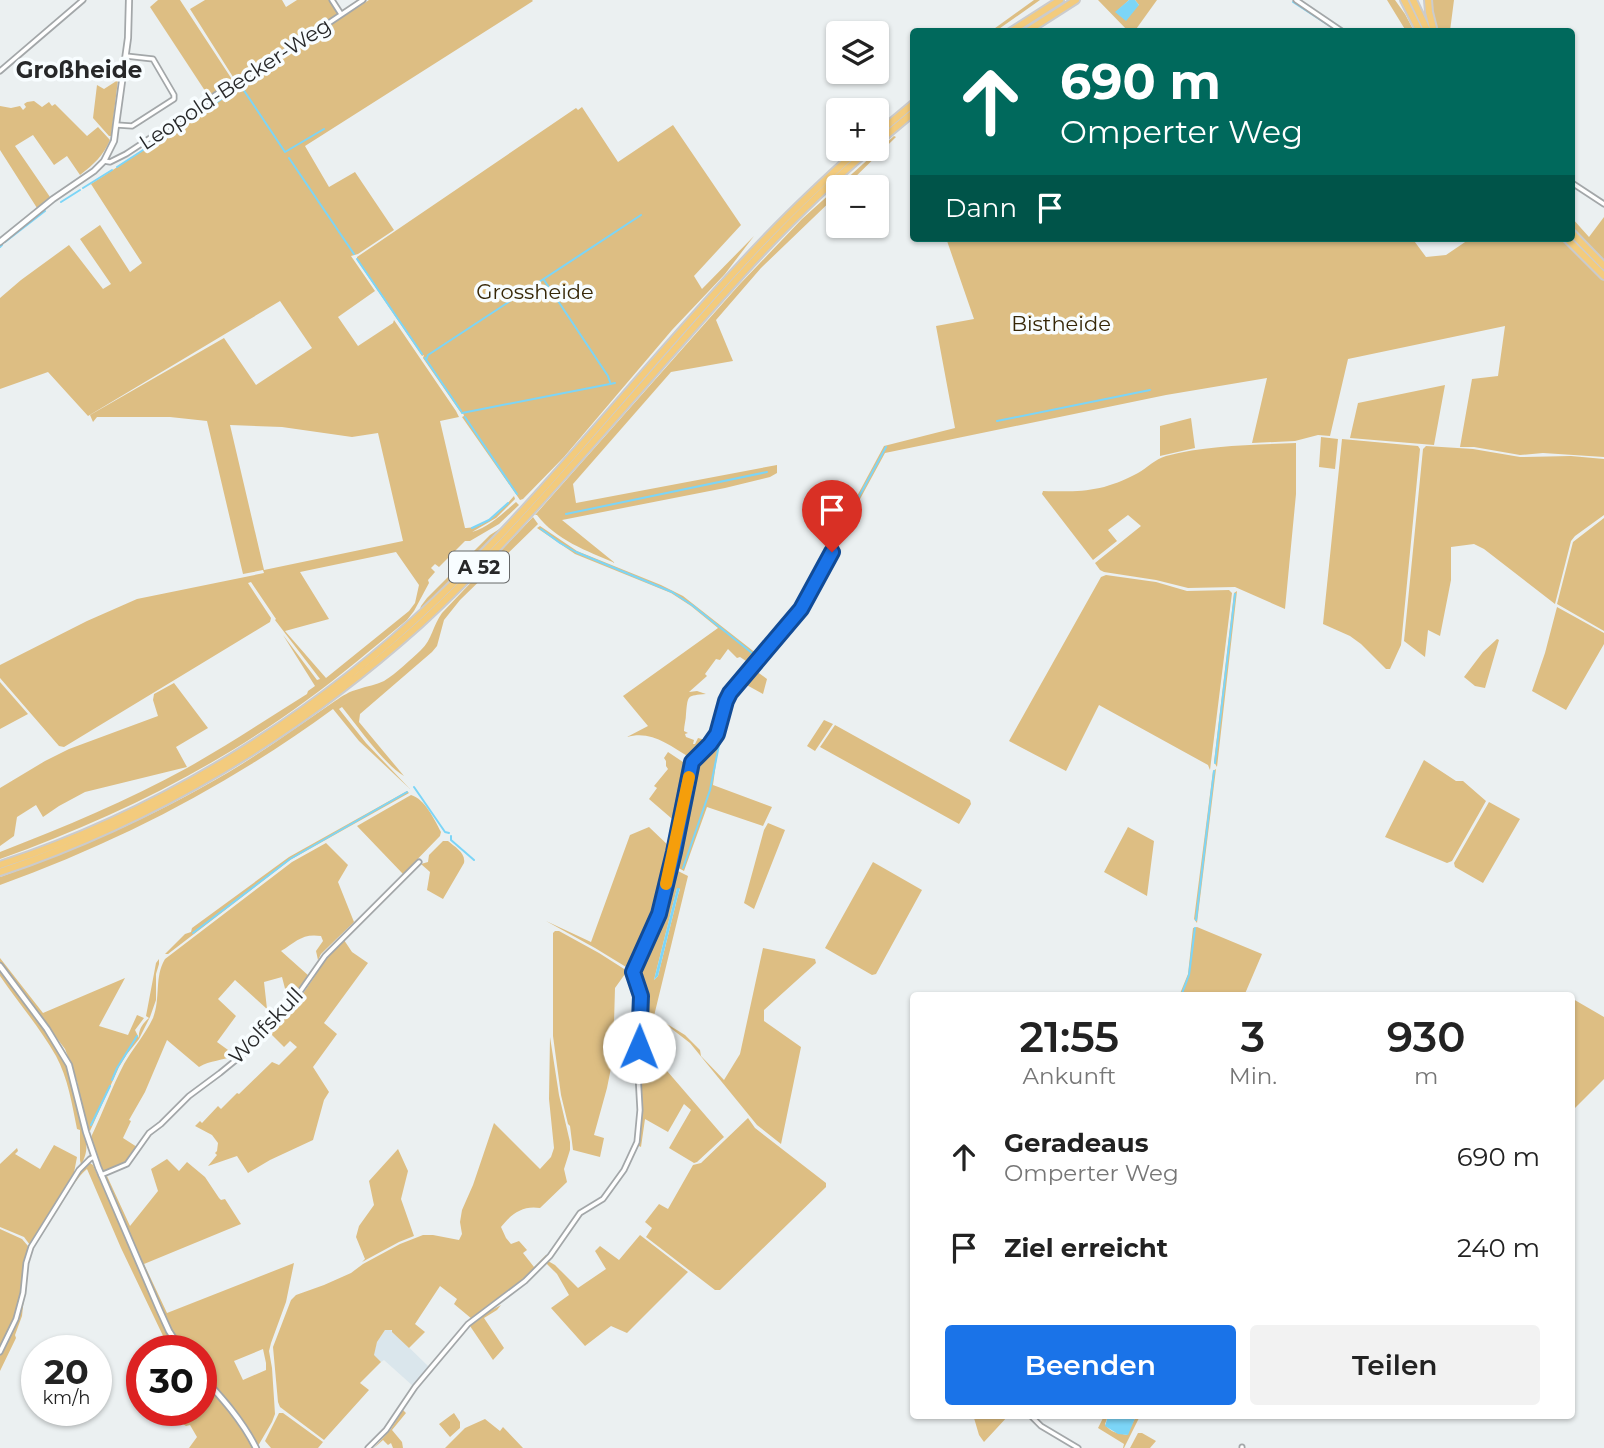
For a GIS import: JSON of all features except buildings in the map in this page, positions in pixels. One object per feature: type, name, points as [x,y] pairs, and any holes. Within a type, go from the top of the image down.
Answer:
[{"type":"highway","points":[[1016,28],[1060,0]]},
{"type":"highway","points":[[1032,28],[1076,0]]},
{"type":"highway","points":[[1402,0],[1418,28]]},
{"type":"highway","points":[[1413,0],[1426,28]]},
{"type":"highway","points":[[1428,0],[1433,28]]},
{"type":"highway","points":[[889,124],[910,106]]},
{"type":"highway","points":[[889,133],[910,115]]},
{"type":"highway","name":"A 52","points":[[0,864],[88,831],[212,769],[307,707],[386,645],[490,545],[708,300],[807,196],[846,161]]},
{"type":"highway","name":"A 52","points":[[0,872],[90,837],[147,811],[214,774],[299,720],[376,662],[471,575],[730,287],[782,232],[857,161]]},
{"type":"highway","points":[[1575,236],[1604,266]]},
{"type":"highway","points":[[1570,242],[1604,276]]},
{"type":"main road","points":[[0,242],[104,161],[114,141],[126,56],[129,0]]},
{"type":"main road","points":[[0,965],[47,1029],[69,1065],[94,1157],[172,1335]]},
{"type":"main road","points":[[217,1392],[241,1421],[256,1448]]},
{"type":"street","points":[[0,71],[83,0]]},
{"type":"street","points":[[332,0],[341,15]]},
{"type":"street","name":"Leopold-Becker-Weg","points":[[104,161],[110,162],[126,154],[363,0]]},
{"type":"street","points":[[1296,0],[1337,28]]},
{"type":"street","points":[[116,125],[132,125],[174,99],[153,59],[126,56]]},
{"type":"street","points":[[1575,185],[1604,204]]},
{"type":"street","points":[[368,1448],[386,1430],[415,1387],[468,1324],[516,1288],[550,1256],[580,1213],[603,1199],[630,1157],[637,1142],[640,1111],[638,1074],[641,996],[633,972],[659,914],[692,762],[717,734],[730,693],[804,604],[832,552]]},
{"type":"street","name":"Wolfskull","points":[[101,1175],[127,1164],[149,1133],[188,1096],[242,1055],[290,1006],[325,956],[419,862]]},
{"type":"street","points":[[0,1352],[16,1320],[31,1247],[79,1170],[94,1157]]},
{"type":"street","points":[[1034,1419],[1078,1448]]},
{"type":"shaded area","points":[[390,1329],[429,1367],[413,1386],[384,1360],[381,1362],[373,1356],[377,1342],[385,1330]]},
{"type":"green space","points":[[158,0],[180,0],[237,87],[213,103],[150,7]]},
{"type":"green space","points":[[205,0],[282,0],[286,7],[297,0],[329,0],[341,18],[369,0],[533,1],[305,146],[329,187],[355,172],[394,230],[351,256],[375,291],[338,317],[358,346],[394,320],[456,411],[459,417],[440,421],[465,528],[486,522],[514,496],[515,499],[496,518],[472,532],[490,523],[516,502],[519,505],[499,524],[470,541],[465,541],[439,567],[435,564],[431,568],[435,572],[407,620],[333,681],[272,725],[160,791],[41,844],[0,859],[0,852],[95,813],[187,768],[307,694],[315,686],[283,635],[317,680],[320,679],[275,620],[251,582],[248,583],[271,618],[270,622],[64,747],[59,746],[0,678],[0,665],[137,599],[264,573],[263,570],[243,574],[207,421],[170,417],[97,417],[93,422],[90,415],[224,338],[256,385],[312,348],[280,301],[88,416],[48,372],[0,389],[0,298],[69,245],[103,289],[111,284],[80,239],[100,225],[130,272],[142,263],[91,184],[240,88],[190,9]],"holes":[[[230,425],[282,427],[352,437],[378,433],[403,541],[264,570]],[[396,552],[419,585],[415,603],[409,611],[326,678],[285,631],[329,619],[300,572]]]},
{"type":"green space","points":[[1034,0],[1040,0],[1000,28],[995,28]]},
{"type":"green space","points":[[1098,0],[1129,0],[1116,12],[1139,5],[1135,0],[1157,0],[1137,28],[1125,28]]},
{"type":"green space","points":[[1387,0],[1395,0],[1412,28],[1404,28]]},
{"type":"green space","points":[[1432,0],[1454,0],[1450,28],[1436,28]]},
{"type":"green space","points":[[118,80],[109,136],[93,118],[97,85],[104,89]]},
{"type":"green space","points":[[34,101],[42,107],[49,102],[52,106],[55,104],[87,136],[98,127],[110,140],[98,159],[80,175],[67,156],[54,165],[33,135],[15,146],[50,197],[37,208],[0,150],[0,106],[20,106],[23,110],[26,107],[24,104]]},
{"type":"green space","name":"Grossheide","points":[[582,107],[618,162],[673,125],[741,225],[694,276],[702,289],[754,236],[725,274],[672,330],[564,457],[520,500],[357,257],[576,108],[578,110]]},
{"type":"green space","points":[[866,161],[872,161],[857,175],[851,175]]},
{"type":"green space","points":[[826,197],[826,206],[761,268],[716,320],[733,361],[671,372],[573,484],[576,503],[777,465],[777,473],[725,488],[562,520],[615,563],[583,549],[553,531],[535,515],[739,285]]},
{"type":"green space","name":"Bistheide","points":[[1604,217],[1604,457],[1543,453],[1520,455],[1460,447],[1472,379],[1498,376],[1505,326],[1348,359],[1330,436],[1252,443],[1267,378],[1166,395],[885,453],[803,604],[763,652],[758,652],[800,602],[884,446],[955,428],[936,326],[974,319],[947,242],[1415,242],[1426,257],[1446,255],[1465,242],[1575,242],[1575,221],[1589,237]]},
{"type":"green space","points":[[1445,385],[1434,445],[1350,438],[1358,403]]},
{"type":"green space","points":[[1191,418],[1195,448],[1160,456],[1160,426]]},
{"type":"green space","points":[[1321,437],[1338,439],[1335,469],[1319,467]]},
{"type":"green space","points":[[1342,439],[1418,446],[1420,449],[1401,645],[1390,669],[1386,669],[1350,636],[1323,624]]},
{"type":"green space","points":[[1296,443],[1296,494],[1285,609],[1235,587],[1188,588],[1104,572],[1095,563],[1141,526],[1128,515],[1108,530],[1117,541],[1093,560],[1042,494],[1043,491],[1081,491],[1113,484],[1138,473],[1162,457],[1182,452],[1230,446]]},
{"type":"green space","points":[[1426,446],[1473,449],[1520,457],[1571,456],[1604,459],[1604,515],[1571,541],[1555,604],[1484,549],[1474,544],[1451,547],[1451,580],[1440,636],[1428,630],[1425,657],[1404,641],[1423,449]]},
{"type":"green space","points":[[533,517],[538,524],[460,600],[444,620],[437,646],[432,652],[360,714],[359,722],[404,776],[380,754],[342,707],[339,709],[366,743],[410,789],[359,741],[333,709],[255,762],[173,809],[88,850],[0,885],[0,877],[93,840],[184,797],[254,756],[343,696],[389,678],[425,646],[442,613]]},
{"type":"green space","points":[[1604,518],[1604,631],[1557,604],[1573,542]]},
{"type":"green space","points":[[540,526],[577,551],[683,596],[757,654],[752,665],[740,657],[737,658],[728,649],[720,660],[716,659],[705,674],[707,676],[689,692],[706,694],[688,699],[684,729],[688,733],[685,734],[686,737],[694,740],[693,744],[698,738],[709,741],[693,757],[652,737],[627,737],[648,726],[623,696],[718,628],[671,593],[575,554],[537,528]]},
{"type":"green space","points":[[501,528],[419,612],[427,598],[490,535]]},
{"type":"green space","points":[[1106,575],[1156,582],[1187,591],[1229,590],[1232,593],[1210,770],[1208,765],[1099,705],[1066,771],[1009,741],[1101,577]]},
{"type":"green space","points":[[1237,591],[1217,767],[1214,762],[1234,593]]},
{"type":"green space","points":[[1557,607],[1604,633],[1604,644],[1566,710],[1532,691]]},
{"type":"green space","points":[[1497,639],[1499,640],[1485,688],[1475,686],[1464,677]]},
{"type":"green space","points":[[756,671],[767,679],[763,694],[743,683],[730,699],[713,785],[772,807],[763,826],[707,807],[684,871],[673,862],[693,767],[709,747],[717,749],[729,697],[751,672]]},
{"type":"green space","points":[[0,682],[28,714],[0,729]]},
{"type":"green space","points":[[174,683],[208,728],[176,747],[187,767],[85,792],[43,817],[36,805],[17,817],[14,836],[0,846],[0,788],[69,749],[158,716],[154,694]]},
{"type":"green space","points":[[824,720],[833,724],[815,751],[807,746]]},
{"type":"green space","points":[[835,725],[970,800],[971,804],[959,824],[820,747]]},
{"type":"green space","points":[[668,752],[689,766],[686,784],[676,838],[663,892],[652,925],[631,970],[546,921],[591,942],[630,835],[649,827],[672,849],[678,824],[649,799],[657,788],[654,786],[668,769],[664,758]]},
{"type":"green space","points":[[1424,760],[1456,781],[1463,781],[1486,801],[1452,861],[1447,863],[1385,837]]},
{"type":"green space","points":[[1216,769],[1197,923],[1194,919],[1213,771]]},
{"type":"green space","points":[[407,791],[409,793],[290,860],[165,954],[185,934],[191,932],[192,928],[289,857]]},
{"type":"green space","points":[[411,795],[425,805],[441,832],[403,874],[357,826]]},
{"type":"green space","points":[[1489,802],[1520,819],[1483,883],[1455,867],[1454,863]]},
{"type":"green space","points":[[768,823],[785,830],[754,909],[744,903]]},
{"type":"green space","points":[[1128,827],[1154,841],[1147,896],[1104,872]]},
{"type":"green space","points":[[443,841],[448,841],[462,853],[464,863],[443,899],[427,890],[430,872],[421,864],[428,862],[429,855]]},
{"type":"green space","points":[[326,843],[348,865],[338,882],[354,922],[318,960],[316,951],[323,941],[321,936],[304,937],[281,951],[309,976],[289,1004],[282,977],[264,982],[267,1009],[235,980],[218,999],[236,1016],[217,1042],[235,1055],[199,1067],[167,1040],[123,1138],[137,1147],[128,1161],[102,1171],[91,1140],[92,1135],[124,1064],[153,1018],[160,973],[165,959],[292,862]]},
{"type":"green space","points":[[873,862],[922,890],[876,974],[872,975],[825,948]]},
{"type":"green space","points":[[671,870],[688,876],[654,1016],[685,1035],[724,1080],[740,1054],[763,948],[815,959],[816,963],[764,1010],[764,1021],[801,1047],[781,1144],[757,1125],[690,1043],[668,1026],[641,1014],[642,1000],[649,1002],[650,995],[642,993],[635,971],[660,914]],"holes":[[[677,888],[680,889],[658,976],[654,980]]]},
{"type":"green space","points":[[1197,927],[1262,954],[1246,992],[1181,992],[1188,974],[1193,928]]},
{"type":"green space","points":[[555,931],[599,953],[632,974],[625,974],[615,988],[613,1058],[594,1135],[604,1138],[600,1157],[573,1150],[570,1126],[561,1095],[553,1036]]},
{"type":"green space","points":[[344,940],[352,952],[368,963],[324,1023],[337,1034],[313,1067],[329,1092],[324,1100],[313,1140],[248,1173],[237,1156],[208,1166],[217,1155],[215,1153],[218,1143],[212,1135],[195,1126],[200,1121],[202,1123],[218,1106],[221,1109],[272,1062],[279,1065],[297,1047],[290,1041],[284,1047],[268,1031],[293,1008],[326,958]]},
{"type":"green space","points":[[0,958],[43,1013],[125,978],[99,1026],[128,1035],[137,1015],[144,1018],[135,1030],[139,1038],[141,1027],[149,1018],[146,1016],[159,959],[156,1000],[150,1017],[139,1039],[119,1067],[90,1131],[77,1081],[65,1049],[3,967]]},
{"type":"green space","points":[[0,969],[50,1035],[65,1064],[86,1142],[86,1153],[81,1165],[80,1130],[77,1129],[64,1073],[43,1035],[0,976]]},
{"type":"green space","points":[[1575,1000],[1604,1017],[1604,1079],[1575,1108]]},
{"type":"green space","points":[[641,1019],[645,1019],[644,1077],[655,1057],[724,1137],[697,1162],[694,1163],[669,1148],[691,1110],[684,1104],[668,1132],[645,1119],[641,1147],[637,1145],[641,1118]]},
{"type":"green space","points":[[550,1037],[570,1142],[564,1169],[567,1182],[540,1208],[528,1208],[518,1212],[501,1227],[511,1244],[519,1241],[527,1250],[523,1253],[534,1267],[547,1256],[512,1291],[472,1319],[454,1304],[457,1299],[440,1286],[415,1324],[425,1332],[409,1348],[392,1330],[385,1330],[377,1342],[374,1355],[381,1362],[360,1383],[369,1390],[324,1440],[280,1407],[278,1402],[273,1347],[291,1300],[296,1295],[351,1273],[400,1244],[423,1235],[459,1240],[462,1234],[462,1210],[494,1123],[540,1169],[551,1157],[554,1148],[549,1099]]},
{"type":"green space","points":[[748,1118],[755,1128],[826,1183],[826,1187],[720,1290],[715,1290],[646,1237],[652,1228],[645,1222],[659,1204],[668,1209],[693,1165],[701,1163]]},
{"type":"green space","points":[[54,1145],[77,1157],[73,1178],[30,1245],[24,1237],[0,1227],[0,1164],[17,1148],[15,1154],[40,1169]]},
{"type":"green space","points":[[398,1149],[408,1171],[401,1199],[414,1236],[362,1262],[365,1259],[356,1237],[359,1226],[374,1205],[369,1181]]},
{"type":"green space","points":[[167,1159],[179,1171],[187,1162],[205,1177],[221,1200],[225,1199],[241,1224],[144,1264],[167,1313],[294,1263],[286,1302],[269,1351],[275,1414],[258,1446],[235,1409],[217,1388],[217,1335],[175,1335],[105,1177],[107,1176],[130,1226],[158,1191],[151,1169]],"holes":[[[263,1349],[266,1370],[243,1380],[234,1361]]]},
{"type":"green space","points":[[90,1163],[93,1165],[171,1335],[163,1335],[87,1169],[73,1185],[84,1167]]},
{"type":"green space","points":[[0,1229],[22,1239],[28,1246],[19,1302],[0,1348]]},
{"type":"green space","points":[[640,1235],[688,1272],[627,1333],[611,1326],[585,1346],[551,1308],[569,1295],[557,1274],[546,1263],[548,1261],[555,1265],[578,1288],[606,1269],[595,1251],[600,1246],[619,1260]]},
{"type":"green space","points":[[24,1297],[16,1338],[0,1371],[0,1356]]},
{"type":"green space","points":[[501,1305],[484,1318],[504,1348],[493,1360],[470,1326]]},
{"type":"green space","points":[[217,1394],[234,1415],[253,1448],[189,1448],[197,1437],[191,1426],[217,1426]]},
{"type":"green space","points":[[403,1410],[406,1413],[392,1430],[402,1442],[403,1448],[393,1448],[391,1443],[388,1445],[383,1440],[374,1448],[391,1429]]},
{"type":"green space","points":[[279,1413],[283,1413],[323,1442],[318,1448],[271,1448],[265,1441]]},
{"type":"green space","points":[[454,1413],[460,1422],[460,1428],[450,1437],[439,1424]]},
{"type":"green space","points":[[485,1419],[500,1431],[503,1427],[523,1448],[445,1448],[465,1428]]},
{"type":"green space","points":[[974,1419],[1005,1419],[984,1442]]},
{"type":"green space","points":[[1102,1419],[1107,1419],[1105,1424],[1109,1429],[1127,1435],[1135,1419],[1138,1419],[1124,1448],[1124,1444],[1098,1428]]},
{"type":"green space","points":[[1138,1433],[1156,1441],[1150,1448],[1130,1448]]},
{"type":"water","points":[[1129,0],[1135,0],[1139,5],[1126,21],[1115,12]]},
{"type":"water","points":[[677,888],[680,888],[658,976],[654,980]]},
{"type":"water","points":[[1107,1419],[1135,1419],[1128,1435],[1118,1434],[1105,1426]]},
{"type":"waterway","points":[[1293,2],[1333,28]]},
{"type":"waterway","points":[[248,80],[241,86],[285,152],[324,129]]},
{"type":"waterway","points":[[117,167],[237,89]]},
{"type":"waterway","points":[[289,158],[354,254]]},
{"type":"waterway","points":[[83,188],[112,170]]},
{"type":"waterway","points":[[61,202],[80,190]]},
{"type":"waterway","points":[[5,242],[45,211]]},
{"type":"waterway","points":[[426,360],[428,355],[641,215]]},
{"type":"waterway","points":[[357,259],[422,354]]},
{"type":"waterway","points":[[544,280],[610,382]]},
{"type":"waterway","points":[[425,358],[461,411]]},
{"type":"waterway","points":[[462,413],[615,383]]},
{"type":"waterway","points":[[997,421],[1150,390]]},
{"type":"waterway","points":[[465,417],[517,494]]},
{"type":"waterway","points":[[761,651],[801,603],[886,447]]},
{"type":"waterway","points":[[566,514],[767,472]]},
{"type":"waterway","points":[[472,528],[489,520],[508,503]]},
{"type":"waterway","points":[[541,529],[576,552],[672,592],[757,657]]},
{"type":"waterway","points":[[1215,763],[1235,594]]},
{"type":"waterway","points":[[737,688],[751,673]]},
{"type":"waterway","points":[[683,868],[710,790],[726,710],[734,692]]},
{"type":"waterway","points":[[1196,920],[1214,771]]},
{"type":"waterway","points":[[414,787],[445,832],[449,833]]},
{"type":"waterway","points":[[193,933],[290,859],[407,792]]},
{"type":"waterway","points":[[451,836],[451,840],[474,860]]},
{"type":"waterway","points":[[1183,992],[1189,975],[1195,928]]},
{"type":"waterway","points":[[112,1080],[137,1036]]},
{"type":"waterway","points":[[91,1125],[110,1086]]},
{"type":"slow traffic","points":[[666,884],[689,777]]},
{"type":"district","name":"Großheide","points":[[79,70]]},
{"type":"route","points":[[639,1047],[641,996],[633,972],[659,914],[692,762],[717,734],[730,693],[801,609],[832,552]]}]
